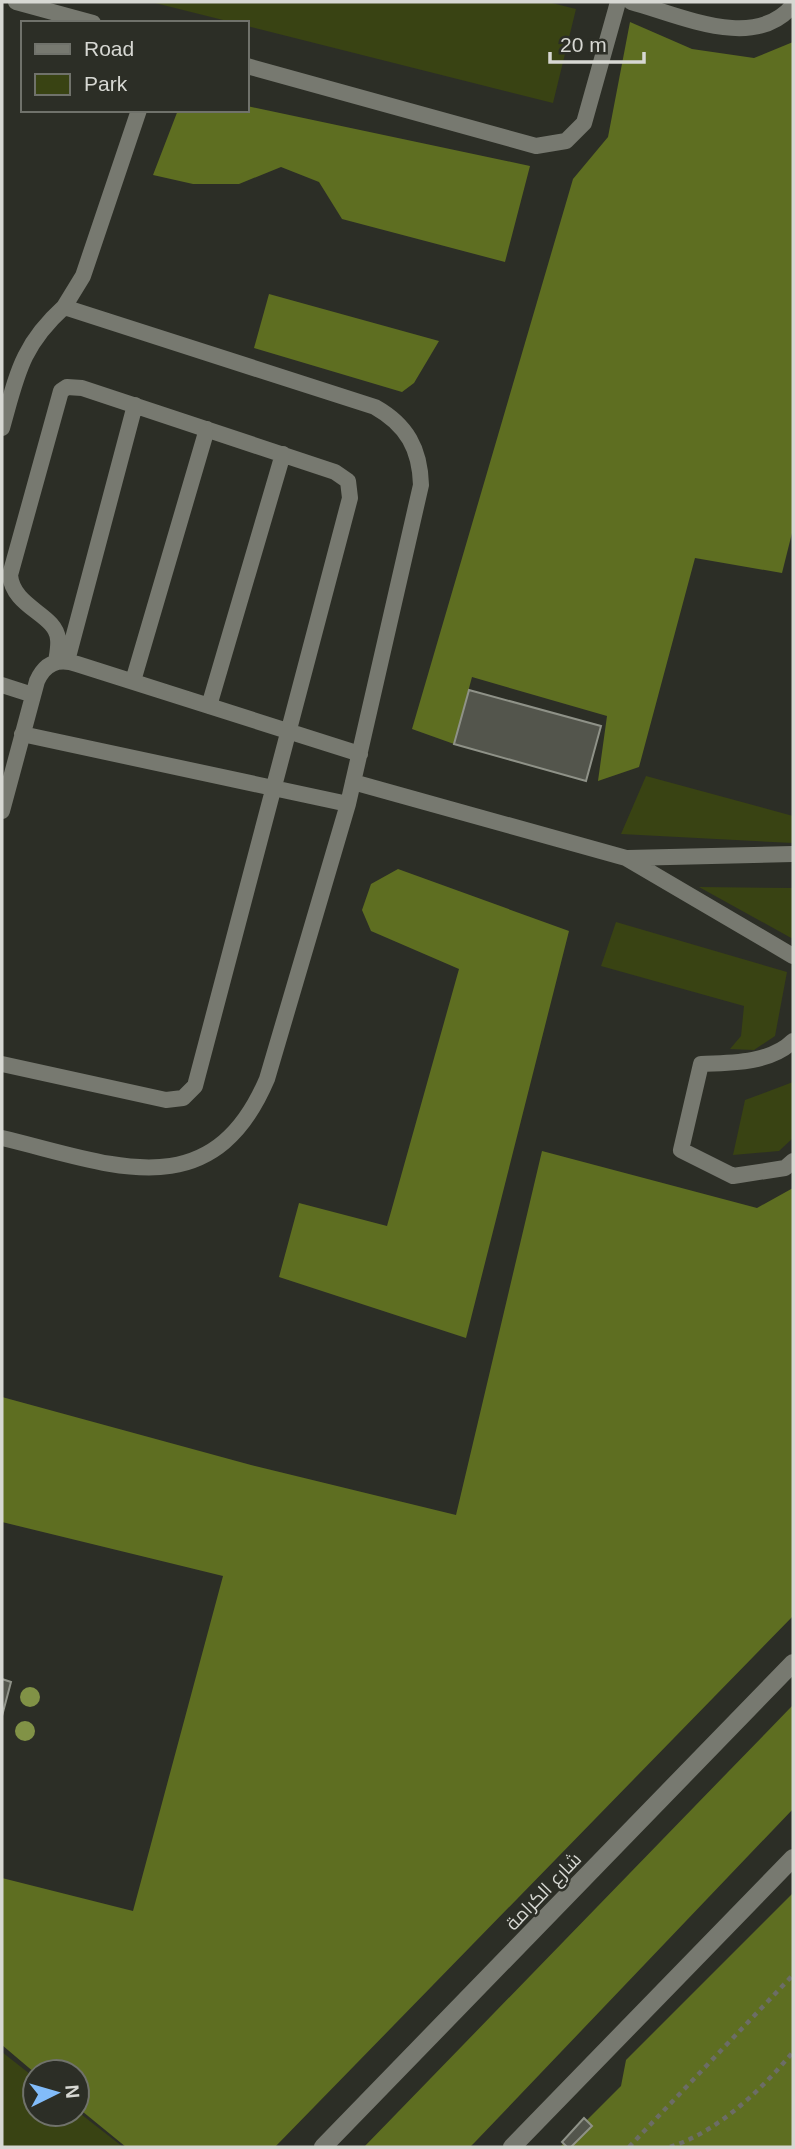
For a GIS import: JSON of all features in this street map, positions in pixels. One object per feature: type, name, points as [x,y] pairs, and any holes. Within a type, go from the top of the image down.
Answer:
[{"type":"main road","name":"شارع الكرامة","points":[[323,2147],[793,1664]]},
{"type":"main road","points":[[512,2147],[793,1858]]},
{"type":"lane","points":[[16,2],[56,7],[88,21]]},
{"type":"lane","points":[[248,66],[536,146],[566,141],[584,123],[618,2]]},
{"type":"lane","points":[[631,2],[709,23],[749,30],[782,19],[793,5]]},
{"type":"lane","points":[[2,428],[25,354],[35,336],[64,307],[83,276],[138,112]]},
{"type":"lane","points":[[2,1138],[136,1169],[164,1168],[192,1161],[218,1148],[239,1129],[256,1106],[267,1079],[354,782],[421,485],[421,466],[406,431],[392,417],[376,407],[64,307]]},
{"type":"lane","points":[[2,1064],[166,1100],[174,1101],[190,1093],[197,1078],[275,789],[351,489],[342,475],[135,405],[75,386],[67,387],[57,398],[10,575],[11,584],[19,599],[54,629],[61,661]]},
{"type":"lane","points":[[2,811],[7,772],[41,673],[61,661],[135,405]]},
{"type":"lane","points":[[133,681],[207,429]]},
{"type":"lane","points":[[209,706],[283,454]]},
{"type":"lane","points":[[61,661],[133,681],[360,754]]},
{"type":"lane","points":[[2,684],[33,695]]},
{"type":"lane","points":[[22,734],[348,804]]},
{"type":"lane","points":[[354,782],[626,858],[793,956]]},
{"type":"lane","points":[[626,858],[793,855]]},
{"type":"lane","points":[[793,1041],[783,1051],[738,1062],[701,1064],[681,1150],[733,1176],[785,1168],[793,1161]]},
{"type":"path","points":[[629,2147],[793,1975]]},
{"type":"path","points":[[670,2147],[721,2121],[779,2069],[793,2052]]},
{"type":"green space","points":[[151,2],[548,2],[576,9],[553,103],[248,26],[248,21],[227,21]]},
{"type":"green space","points":[[630,22],[692,49],[754,58],[793,42],[793,529],[782,573],[695,558],[639,767],[598,781],[607,716],[472,677],[454,744],[412,729],[573,179],[608,137]]},
{"type":"green space","points":[[248,106],[530,166],[505,262],[342,219],[319,182],[281,167],[239,184],[193,184],[153,175],[177,112],[248,112]]},
{"type":"green space","points":[[269,294],[439,341],[414,383],[402,392],[254,348]]},
{"type":"green space","points":[[646,776],[793,816],[793,843],[621,834]]},
{"type":"green space","points":[[398,869],[569,931],[466,1338],[279,1277],[299,1203],[387,1226],[459,969],[371,931],[362,910],[371,884]]},
{"type":"green space","points":[[699,887],[793,888],[793,939]]},
{"type":"green space","points":[[616,922],[787,972],[775,1036],[754,1050],[730,1049],[741,1036],[744,1006],[601,966]]},
{"type":"green space","points":[[793,1082],[793,1138],[779,1151],[733,1155],[745,1100]]},
{"type":"green space","points":[[542,1151],[757,1208],[793,1188],[793,1616],[275,2147],[126,2147],[91,2118],[91,2058],[21,2058],[21,2061],[2,2045],[2,1878],[133,1911],[223,1576],[2,1522],[2,1397],[251,1465],[456,1515]]},
{"type":"green space","points":[[793,1705],[793,1809],[476,2141],[470,2147],[364,2147]]},
{"type":"green space","points":[[793,1893],[793,2147],[560,2147],[621,2086],[626,2060]]},
{"type":"green space","points":[[2,2052],[21,2067],[21,2128],[91,2128],[91,2122],[123,2147],[2,2147]]},
{"type":"building","points":[[469,690],[601,726],[586,781],[454,744]]},
{"type":"building","points":[[2,1679],[11,1682],[2,1716]]},
{"type":"building","points":[[584,2118],[592,2126],[571,2147],[567,2147],[562,2142]]}]
